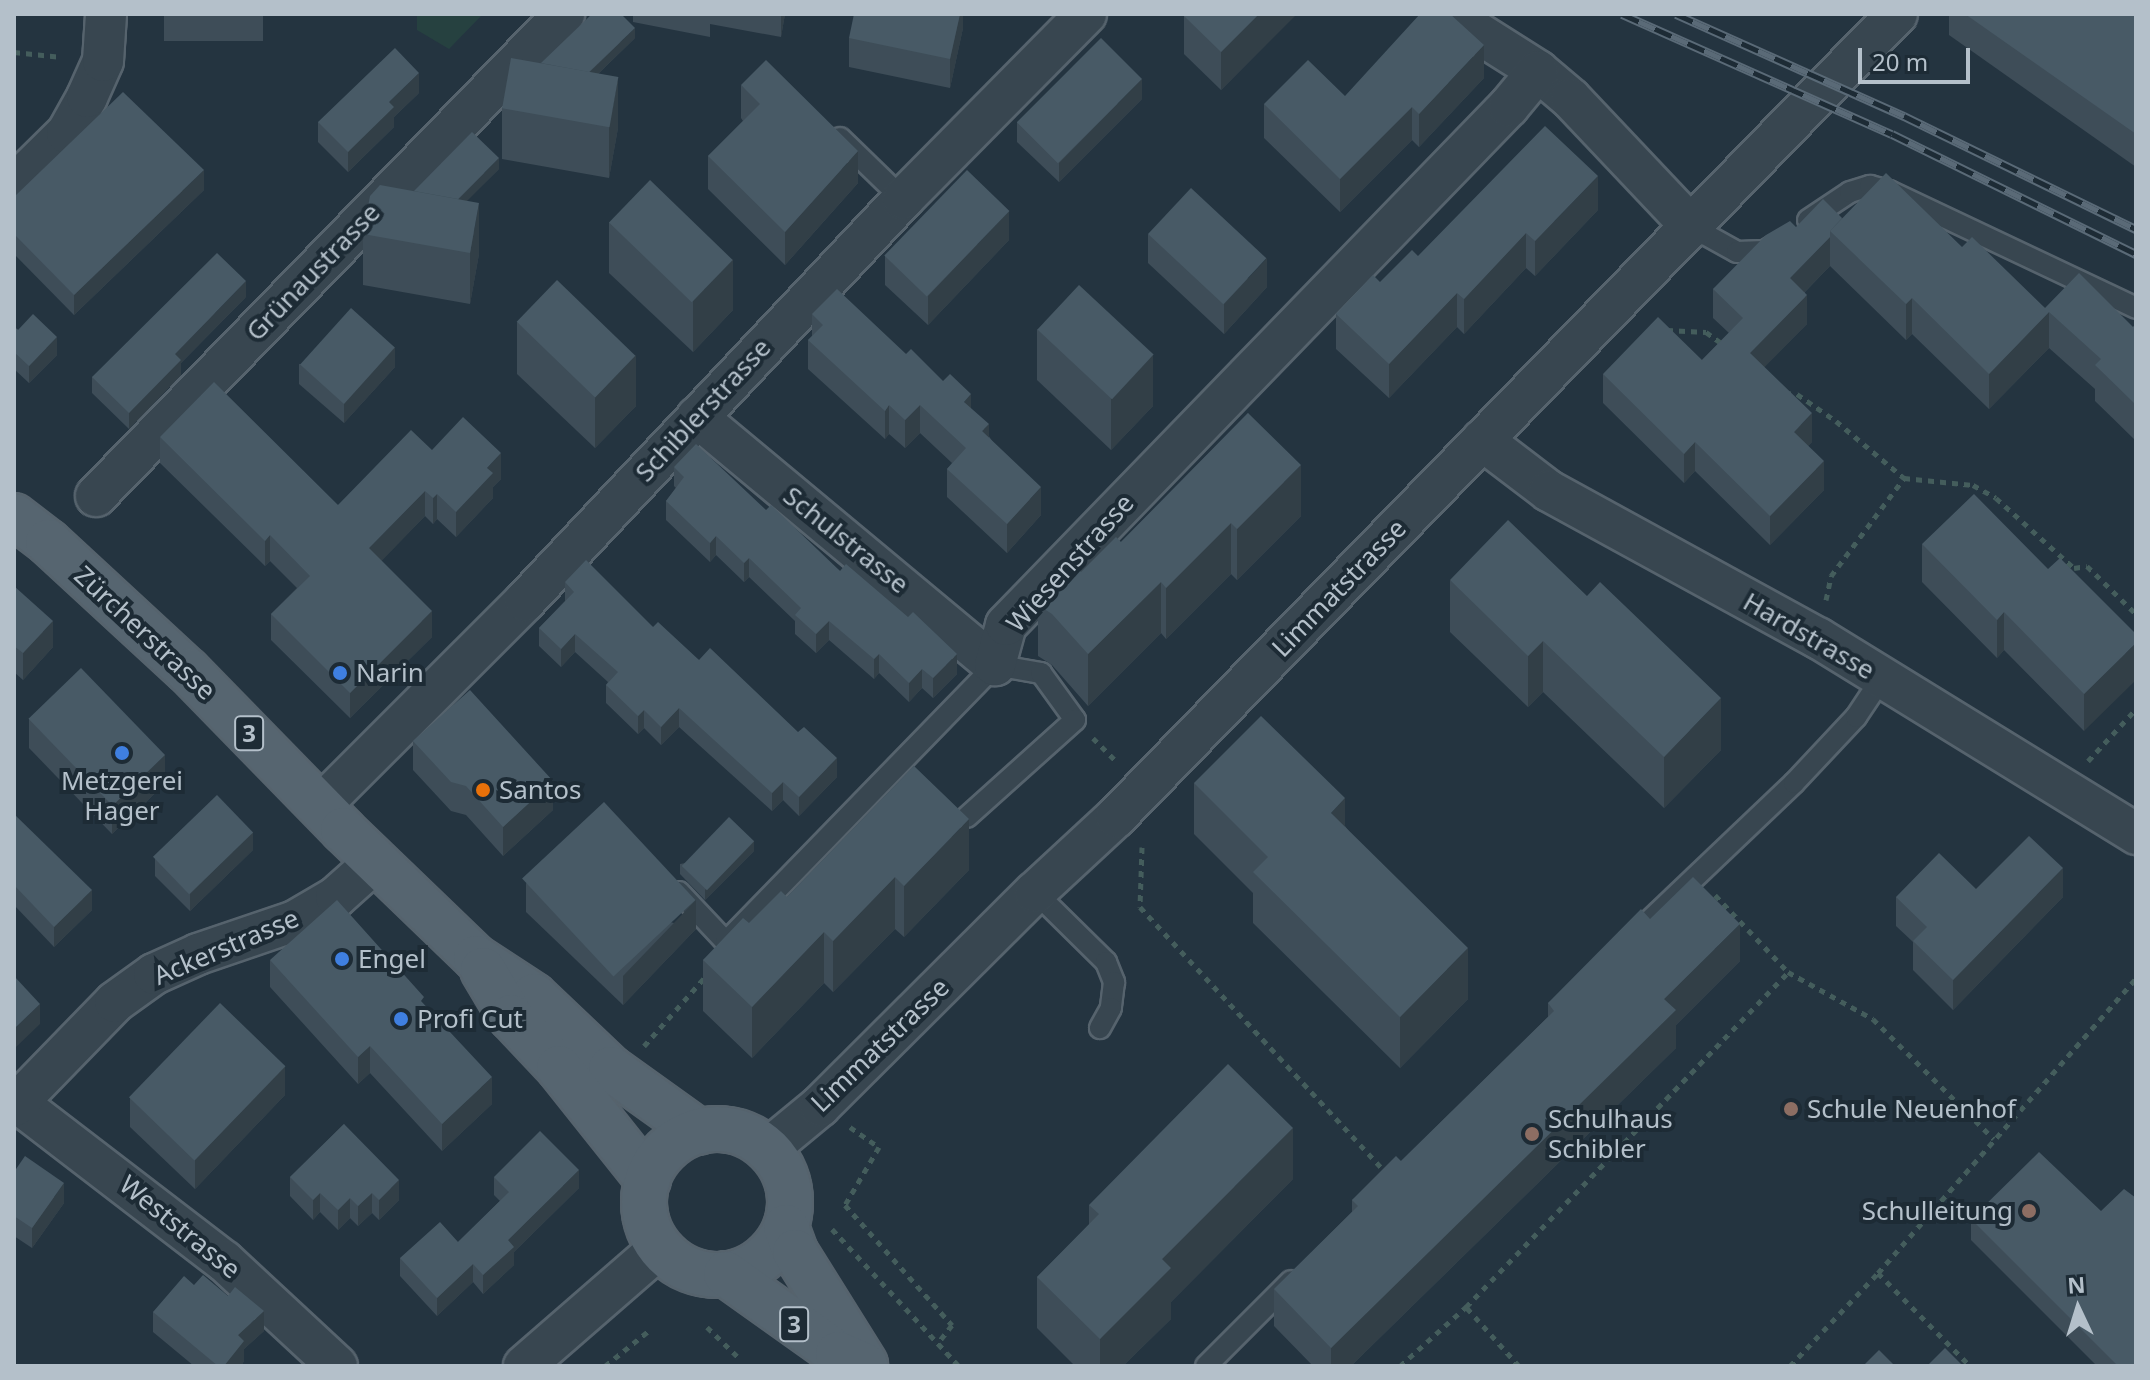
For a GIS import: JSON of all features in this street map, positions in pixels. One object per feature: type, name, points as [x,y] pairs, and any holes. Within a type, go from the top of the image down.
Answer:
[{"type":"main road","name":"Zürcherstrasse","points":[[14,516],[48,542],[188,671],[375,862],[476,958],[534,996],[611,1069],[699,1132]]},
{"type":"main road","name":"Zürcherstrasse","points":[[476,958],[511,1017],[559,1068],[648,1180]]},
{"type":"main road","points":[[736,1131],[768,1149],[781,1166],[789,1185],[790,1206],[786,1227],[775,1246],[760,1261],[726,1274],[690,1269],[661,1247],[646,1215],[648,1180],[666,1150],[699,1132],[736,1131]]},
{"type":"main road","name":"3","points":[[786,1227],[849,1363]]},
{"type":"main road","name":"3","points":[[726,1274],[849,1363]]},
{"type":"street","points":[[14,185],[67,133],[103,61],[106,14]]},
{"type":"street","name":"Grünaustrasse","points":[[96,496],[564,14]]},
{"type":"street","name":"Schiblerstrasse","points":[[320,806],[525,601],[903,199],[1086,14]]},
{"type":"street","points":[[1448,14],[1538,71],[1571,99],[1692,227]]},
{"type":"street","name":"Limmatstrasse","points":[[768,1149],[820,1106],[1035,892],[1116,817],[1897,14]]},
{"type":"street","name":"Wiesenstrasse","points":[[995,665],[1006,625],[1509,106],[1538,71]]},
{"type":"street","name":"Schulstrasse","points":[[697,417],[995,665]]},
{"type":"street","name":"Hardstrasse","points":[[1482,440],[1549,491],[1818,638],[2136,834]]},
{"type":"street","name":"Ackerstrasse","points":[[15,1103],[115,1002],[154,974],[198,954],[295,921],[336,897],[375,862]]},
{"type":"street","name":"Weststrasse","points":[[15,1103],[224,1261],[337,1366]]},
{"type":"street","points":[[524,1366],[661,1247]]},
{"type":"lane","points":[[826,124],[903,199]]},
{"type":"lane","points":[[1692,227],[1737,252],[1765,251],[1850,192],[1870,186],[1889,191],[2136,308]]},
{"type":"lane","points":[[967,817],[1075,720],[1041,673],[995,665]]},
{"type":"lane","name":"Wiesenstrasse","points":[[726,942],[995,665]]},
{"type":"lane","points":[[1639,931],[1695,874],[1794,783],[1856,717],[1882,678]]},
{"type":"lane","points":[[664,876],[726,942]]},
{"type":"lane","points":[[1035,892],[1106,962],[1114,982],[1111,1008],[1100,1028]]},
{"type":"lane","points":[[1206,1366],[1305,1267]]},
{"type":"path","points":[[14,52],[103,61]]},
{"type":"path","points":[[1661,330],[1706,332],[1736,355]]},
{"type":"path","points":[[1782,393],[1797,394],[1823,412],[1904,478],[1973,485],[1996,498],[2074,568],[2087,566],[2136,614]]},
{"type":"path","points":[[1818,638],[1831,576],[1904,478]]},
{"type":"path","points":[[2063,787],[2136,709]]},
{"type":"path","points":[[1075,720],[1122,767]]},
{"type":"path","points":[[1116,817],[1142,843],[1140,907],[1392,1179]]},
{"type":"path","points":[[1695,874],[1788,972],[1873,1019],[1994,1139]]},
{"type":"path","points":[[643,1047],[670,1012],[722,959],[726,942]]},
{"type":"path","points":[[1400,1366],[1466,1307],[1788,972]]},
{"type":"path","points":[[1790,1366],[1878,1273],[2136,978]]},
{"type":"path","points":[[820,1106],[879,1147],[845,1205],[952,1325],[937,1344]]},
{"type":"path","points":[[832,1229],[959,1366]]},
{"type":"path","points":[[1878,1273],[1970,1366]]},
{"type":"path","points":[[1466,1307],[1519,1366]]},
{"type":"path","points":[[707,1327],[739,1358]]},
{"type":"path","points":[[605,1366],[651,1329]]},
{"type":"green space","points":[[417,14],[483,14],[449,49],[417,30]]},
{"type":"building","points":[[592,14],[621,14],[635,28],[589,72],[541,63]]},
{"type":"building","points":[[854,14],[960,14],[950,59],[849,38]]},
{"type":"building","points":[[1259,14],[1221,52],[1184,16]]},
{"type":"building","points":[[1420,14],[1450,14],[1484,45],[1419,114],[1412,107],[1340,179],[1264,104],[1308,60],[1345,96]]},
{"type":"building","points":[[1965,14],[2136,14],[2136,134]]},
{"type":"building","points":[[1101,38],[1142,79],[1058,163],[1017,122]]},
{"type":"building","points":[[395,48],[419,73],[389,102],[394,107],[348,152],[318,122]]},
{"type":"building","points":[[511,58],[618,77],[609,127],[502,108]]},
{"type":"building","points":[[766,60],[858,151],[785,232],[708,156],[760,104],[741,85]]},
{"type":"building","points":[[123,92],[204,170],[74,295],[14,234],[14,197]]},
{"type":"building","points":[[1545,126],[1598,176],[1535,241],[1526,233],[1464,299],[1457,293],[1389,364],[1336,314],[1373,275],[1380,282],[1412,250],[1418,256]]},
{"type":"building","points":[[472,132],[499,158],[458,199],[414,191]]},
{"type":"building","points":[[967,170],[1009,211],[927,297],[884,256]]},
{"type":"building","points":[[1886,173],[1962,247],[1972,237],[2045,308],[2079,273],[2133,327],[2136,324],[2136,405],[2095,365],[2101,359],[2049,312],[1989,374],[1912,298],[1906,304],[1830,231]]},
{"type":"building","points":[[650,180],[733,260],[692,302],[609,222]]},
{"type":"building","points":[[380,185],[479,203],[470,253],[363,234],[370,196]]},
{"type":"building","points":[[1191,188],[1266,258],[1223,304],[1148,234]]},
{"type":"building","points":[[1823,199],[1842,218],[1830,231],[1830,237],[1790,278],[1807,295],[1750,353],[1812,413],[1794,432],[1824,461],[1770,516],[1695,442],[1684,454],[1603,374],[1658,317],[1702,360],[1743,318],[1713,289],[1766,235],[1790,221],[1796,227]]},
{"type":"building","points":[[217,253],[246,281],[175,354],[181,360],[129,413],[92,377]]},
{"type":"building","points":[[557,280],[635,356],[595,397],[517,322]]},
{"type":"building","points":[[1079,285],[1154,355],[1112,399],[1037,330]]},
{"type":"building","points":[[837,289],[906,354],[911,349],[943,381],[950,374],[971,394],[964,402],[989,424],[982,431],[1041,487],[1007,524],[947,469],[966,448],[920,405],[905,420],[889,405],[885,411],[808,340],[823,325],[812,314]]},
{"type":"building","points":[[351,308],[395,347],[344,404],[300,364]]},
{"type":"building","points":[[33,314],[57,337],[29,366],[14,352],[14,327],[18,330]]},
{"type":"building","points":[[214,382],[338,505],[411,430],[432,450],[463,417],[501,453],[487,468],[493,473],[456,512],[437,494],[433,498],[425,491],[369,548],[432,611],[350,693],[271,614],[310,576],[270,535],[265,541],[160,437]]},
{"type":"building","points":[[1248,413],[1301,465],[1237,529],[1231,523],[1166,588],[1161,582],[1088,654],[1052,614],[1038,605],[1076,567],[1081,572],[1116,537],[1121,542]]},
{"type":"building","points":[[696,444],[766,510],[771,505],[840,571],[846,564],[908,617],[913,612],[957,654],[933,678],[922,669],[909,683],[879,654],[874,659],[829,621],[816,634],[795,615],[801,608],[749,558],[744,563],[716,536],[710,543],[666,501],[684,477],[674,467]]},
{"type":"building","points":[[1974,494],[2048,569],[2060,558],[2136,634],[2136,643],[2084,694],[2004,612],[1997,620],[1922,544]]},
{"type":"building","points":[[1508,520],[1587,596],[1600,582],[1721,698],[1664,757],[1543,641],[1528,656],[1450,580]]},
{"type":"building","points":[[586,560],[653,627],[658,622],[699,660],[710,648],[798,732],[804,727],[837,758],[799,797],[783,782],[772,793],[679,708],[661,727],[644,710],[638,716],[606,685],[618,672],[575,634],[561,649],[539,628],[574,592],[565,582]]},
{"type":"building","points":[[14,586],[53,621],[23,653],[14,646]]},
{"type":"building","points":[[81,668],[165,755],[113,806],[28,719]]},
{"type":"building","points":[[470,690],[553,781],[503,827],[466,786],[451,782],[413,741]]},
{"type":"building","points":[[1261,716],[1345,798],[1331,813],[1468,948],[1400,1017],[1253,872],[1268,857],[1194,783]]},
{"type":"building","points":[[914,766],[969,819],[904,886],[895,877],[833,941],[824,932],[752,1007],[703,960],[743,918],[749,923],[781,891],[787,897]]},
{"type":"building","points":[[217,795],[253,832],[189,894],[153,857]]},
{"type":"building","points":[[604,802],[695,900],[613,976],[522,878]]},
{"type":"building","points":[[14,814],[92,890],[54,927],[14,885]]},
{"type":"building","points":[[729,817],[754,841],[707,890],[682,866]]},
{"type":"building","points":[[2029,836],[2063,868],[1953,980],[1913,941],[1927,927],[1896,897],[1939,853],[1976,889]]},
{"type":"building","points":[[1693,877],[1740,924],[1664,999],[1676,1010],[1331,1348],[1274,1289],[1358,1206],[1352,1200],[1396,1156],[1401,1161],[1554,1011],[1548,1003],[1641,909],[1650,919]]},
{"type":"building","points":[[337,900],[424,997],[421,1001],[492,1077],[442,1124],[370,1046],[358,1057],[270,960]]},
{"type":"building","points":[[14,976],[40,1004],[14,1029]]},
{"type":"building","points":[[220,1003],[285,1066],[194,1160],[129,1097]]},
{"type":"building","points":[[1228,1064],[1293,1128],[1162,1259],[1171,1268],[1100,1339],[1037,1277],[1099,1214],[1089,1205]]},
{"type":"building","points":[[344,1124],[399,1180],[379,1200],[372,1193],[358,1206],[350,1198],[338,1210],[320,1193],[313,1200],[290,1177]]},
{"type":"building","points":[[540,1131],[579,1170],[508,1240],[514,1247],[483,1275],[473,1264],[437,1298],[400,1258],[440,1222],[458,1242],[509,1192],[494,1177]]},
{"type":"building","points":[[2039,1152],[2101,1211],[2124,1189],[2136,1198],[2136,1366],[2118,1366],[1971,1219]]},
{"type":"building","points":[[25,1156],[64,1183],[32,1228],[14,1216],[14,1172]]},
{"type":"building","points":[[203,1275],[228,1296],[235,1287],[264,1311],[238,1335],[244,1341],[224,1366],[218,1366],[153,1312],[184,1276],[194,1285]]},
{"type":"building","points":[[1945,1348],[1963,1366],[1927,1366]]},
{"type":"building","points":[[1879,1350],[1895,1366],[1863,1366]]},
{"type":"railway","points":[[1622,14],[1892,134],[2136,254]]},
{"type":"railway","points":[[1676,14],[1904,116],[2136,229]]},
{"type":"place","name":"Narin","points":[[340,673]]},
{"type":"place","name":"Metzgerei Hager","points":[[122,753]]},
{"type":"place","name":"Santos","points":[[483,790]]},
{"type":"place","name":"Engel","points":[[342,959]]},
{"type":"place","name":"Profi Cut","points":[[401,1019]]},
{"type":"place","name":"Schule Neuenhof","points":[[1791,1109]]},
{"type":"place","name":"Schulhaus Schibler","points":[[1532,1134]]},
{"type":"place","name":"Schulleitung","points":[[2029,1211]]}]
